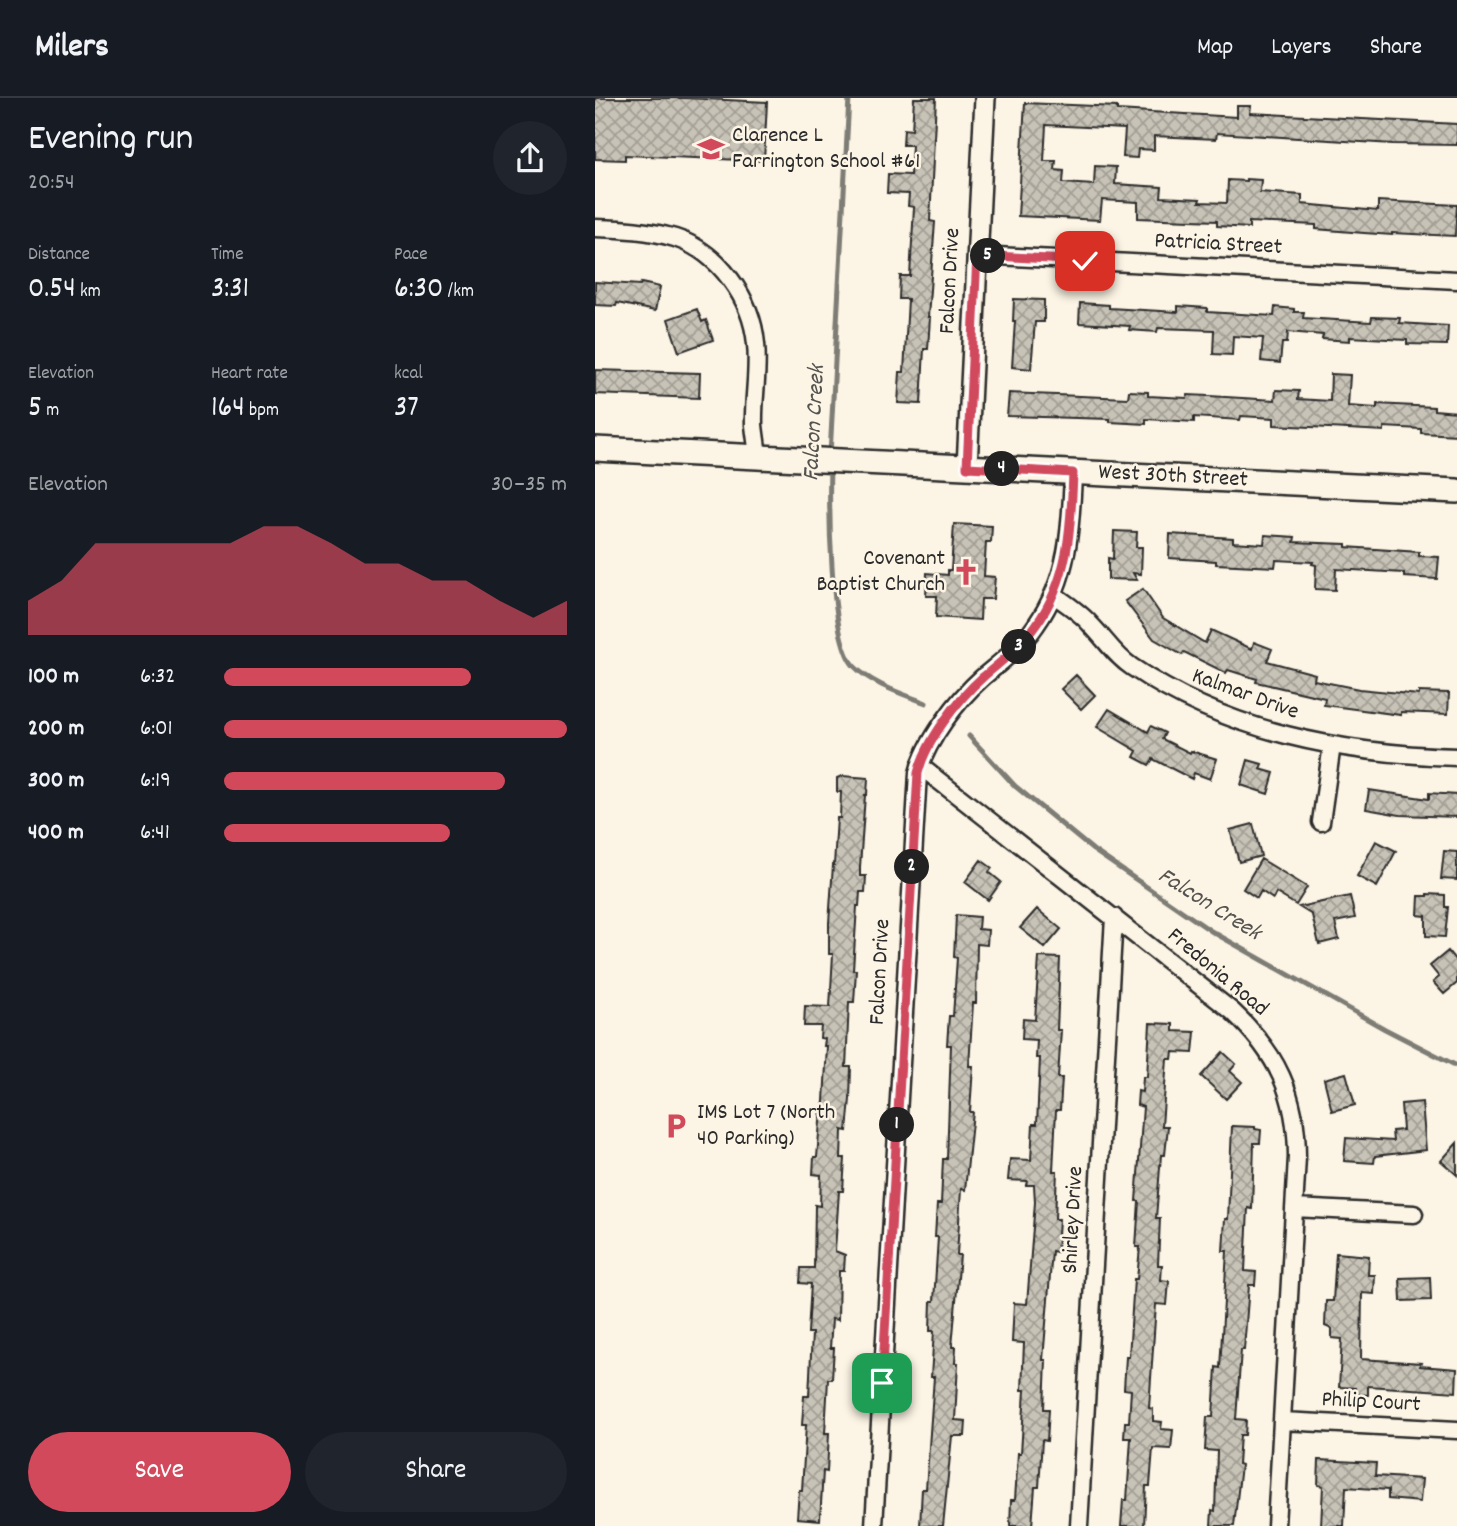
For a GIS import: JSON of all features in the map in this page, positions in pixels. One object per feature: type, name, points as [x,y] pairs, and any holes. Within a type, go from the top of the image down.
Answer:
[{"type":"main road","name":"West 30th Street","points":[[595,449],[1457,491]]},
{"type":"street","name":"Falcon Drive","points":[[967,467],[985,98]]},
{"type":"street","points":[[595,228],[644,231],[683,241],[711,259],[733,283],[749,311],[756,343],[754,424],[758,457]]},
{"type":"street","name":"Patricia Street","points":[[977,255],[1457,280]]},
{"type":"street","name":"Falcon Drive","points":[[874,1526],[916,795],[920,766],[926,750],[953,711],[981,678],[1023,642],[1054,595],[1069,543],[1073,473]]},
{"type":"street","name":"Kalmar Drive","points":[[1054,595],[1090,624],[1122,660],[1179,697],[1242,724],[1332,745],[1457,757]]},
{"type":"street","points":[[1321,822],[1332,745]]},
{"type":"street","name":"Fredonia Road","points":[[920,766],[1232,1011],[1260,1039],[1284,1080],[1295,1118],[1297,1157],[1276,1526]]},
{"type":"street","name":"Shirley Drive","points":[[1079,1526],[1114,917]]},
{"type":"street","points":[[1294,1208],[1414,1214]]},
{"type":"street","name":"Philip Court","points":[[1282,1421],[1457,1430]]},
{"type":"building","points":[[595,98],[767,102],[764,161],[625,155],[625,160],[595,159]]},
{"type":"building","points":[[914,98],[936,98],[930,221],[935,222],[928,349],[924,349],[921,404],[898,403],[900,372],[904,372],[908,299],[899,299],[900,276],[910,276],[914,207],[908,206],[909,194],[887,193],[888,174],[910,175],[912,145],[903,145],[904,129],[912,130]]},
{"type":"building","points":[[1025,103],[1237,117],[1237,106],[1251,106],[1250,113],[1457,124],[1457,145],[1393,144],[1217,133],[1216,139],[1154,136],[1154,150],[1138,149],[1137,158],[1123,157],[1125,129],[1046,125],[1044,161],[1056,161],[1055,170],[1064,171],[1063,183],[1094,185],[1095,166],[1116,167],[1115,184],[1162,187],[1161,197],[1200,199],[1199,202],[1227,203],[1228,180],[1246,179],[1261,180],[1260,192],[1302,195],[1302,204],[1378,211],[1378,201],[1457,205],[1455,236],[1392,235],[1316,229],[1316,225],[1249,222],[1249,228],[1217,226],[1217,221],[1138,218],[1138,202],[1102,200],[1100,220],[1018,216]]},
{"type":"building","points":[[595,282],[641,283],[660,287],[655,311],[617,303],[616,306],[595,305]]},
{"type":"building","points":[[1014,299],[1044,300],[1044,322],[1035,322],[1031,369],[1012,367]]},
{"type":"building","points":[[1080,303],[1109,305],[1109,308],[1178,312],[1178,306],[1207,308],[1207,312],[1274,316],[1275,307],[1304,312],[1303,318],[1371,322],[1372,317],[1400,318],[1399,323],[1448,326],[1447,345],[1407,344],[1407,340],[1350,337],[1350,341],[1322,339],[1323,335],[1288,332],[1287,343],[1282,343],[1280,363],[1261,361],[1263,338],[1233,336],[1232,355],[1213,354],[1214,330],[1158,328],[1157,332],[1129,330],[1130,326],[1079,323]]},
{"type":"building","points":[[697,309],[702,322],[706,320],[713,340],[679,352],[668,319]]},
{"type":"building","points":[[595,370],[700,373],[699,398],[595,394]]},
{"type":"building","points":[[1331,374],[1350,375],[1348,406],[1377,408],[1377,404],[1434,407],[1434,410],[1457,412],[1457,435],[1421,433],[1421,429],[1384,427],[1384,431],[1274,425],[1274,418],[1241,416],[1240,420],[1194,417],[1194,422],[1146,419],[1146,424],[1110,422],[1110,419],[1007,416],[1009,393],[1128,398],[1129,391],[1148,392],[1148,396],[1187,398],[1188,395],[1275,400],[1276,390],[1299,391],[1298,399],[1330,401]]},
{"type":"building","name":"Covenant Baptist Church","points":[[954,524],[992,526],[991,542],[986,542],[984,576],[995,577],[993,599],[981,599],[980,620],[936,617],[937,596],[926,596],[927,573],[948,575],[948,570],[951,570]]},
{"type":"building","points":[[1114,531],[1137,532],[1136,547],[1142,547],[1141,574],[1133,573],[1137,580],[1108,579],[1108,558],[1113,559]]},
{"type":"building","points":[[1170,534],[1233,538],[1233,542],[1264,544],[1265,535],[1295,537],[1294,542],[1346,544],[1346,547],[1419,552],[1419,556],[1439,557],[1437,579],[1404,577],[1404,573],[1336,569],[1335,590],[1315,589],[1316,565],[1312,564],[1313,562],[1276,560],[1275,567],[1169,558]]},
{"type":"building","points":[[1143,589],[1163,618],[1205,643],[1211,630],[1252,649],[1254,642],[1272,649],[1267,661],[1315,674],[1314,680],[1359,689],[1419,695],[1419,692],[1449,693],[1448,714],[1401,712],[1401,715],[1324,705],[1325,698],[1256,682],[1257,679],[1228,670],[1226,673],[1184,652],[1182,655],[1154,639],[1125,601]]},
{"type":"building","points":[[1076,675],[1095,695],[1081,709],[1061,689]]},
{"type":"building","points":[[1109,709],[1148,732],[1151,726],[1165,733],[1162,739],[1190,753],[1191,751],[1217,759],[1210,779],[1194,773],[1192,779],[1153,759],[1149,765],[1134,757],[1137,751],[1097,727]]},
{"type":"building","points":[[1248,760],[1262,764],[1260,769],[1274,773],[1268,794],[1241,785]]},
{"type":"building","points":[[837,778],[868,778],[860,867],[860,876],[866,876],[865,892],[860,892],[857,906],[854,1002],[849,1002],[846,1067],[851,1067],[850,1099],[847,1131],[842,1130],[841,1158],[845,1158],[843,1191],[839,1191],[835,1251],[845,1255],[844,1271],[839,1271],[838,1320],[832,1319],[830,1348],[834,1348],[832,1379],[828,1379],[825,1433],[829,1433],[827,1472],[823,1471],[820,1520],[797,1518],[799,1490],[802,1490],[806,1425],[802,1425],[804,1396],[809,1396],[812,1333],[808,1333],[811,1284],[800,1283],[801,1268],[814,1268],[815,1205],[820,1206],[821,1175],[813,1174],[824,1101],[827,1046],[824,1046],[825,1039],[820,1038],[821,1026],[804,1026],[805,1006],[830,1007],[833,954],[829,954],[829,923],[837,818],[840,818],[841,792],[837,792]]},
{"type":"building","points":[[1369,790],[1429,799],[1429,793],[1457,795],[1457,817],[1400,815],[1366,809]]},
{"type":"building","points":[[1253,824],[1261,856],[1239,862],[1230,830]]},
{"type":"building","points":[[1376,841],[1396,851],[1377,887],[1357,876]]},
{"type":"building","points":[[1444,851],[1457,852],[1457,880],[1441,879]]},
{"type":"building","points":[[1261,859],[1307,887],[1296,905],[1276,893],[1273,899],[1261,891],[1257,898],[1243,889]]},
{"type":"building","points":[[981,860],[992,868],[989,872],[1001,882],[988,900],[965,882]]},
{"type":"building","points":[[1445,895],[1445,907],[1448,907],[1445,937],[1426,936],[1426,916],[1418,915],[1419,896]]},
{"type":"building","points":[[1350,896],[1355,918],[1335,922],[1339,939],[1319,944],[1312,915],[1299,907]]},
{"type":"building","points":[[1037,909],[1061,929],[1045,948],[1020,928]]},
{"type":"building","points":[[956,915],[979,917],[978,929],[988,930],[987,945],[977,944],[976,1003],[973,1003],[969,1066],[973,1066],[970,1112],[973,1112],[965,1190],[961,1189],[957,1255],[960,1255],[952,1347],[956,1347],[955,1363],[958,1363],[955,1420],[966,1421],[965,1436],[952,1436],[943,1526],[920,1526],[922,1489],[926,1489],[934,1377],[931,1377],[934,1331],[930,1331],[938,1237],[935,1237],[937,1204],[941,1204],[943,1159],[947,1159],[951,1045],[947,1045],[949,1016],[953,1016],[957,958],[954,957]]},
{"type":"building","points":[[1448,951],[1457,962],[1457,983],[1444,994],[1433,982],[1439,977],[1430,966]]},
{"type":"building","points":[[1039,957],[1060,958],[1057,1030],[1061,1030],[1058,1078],[1062,1078],[1060,1110],[1056,1110],[1053,1171],[1057,1171],[1055,1219],[1059,1219],[1057,1252],[1052,1251],[1043,1360],[1046,1360],[1044,1409],[1049,1409],[1047,1441],[1042,1440],[1039,1487],[1035,1487],[1032,1526],[1010,1526],[1011,1500],[1015,1500],[1018,1453],[1021,1453],[1025,1390],[1022,1390],[1024,1343],[1012,1342],[1014,1303],[1027,1304],[1035,1202],[1034,1185],[1026,1185],[1027,1181],[1008,1180],[1010,1159],[1031,1160],[1033,1124],[1037,1124],[1040,1058],[1036,1058],[1037,1040],[1022,1039],[1023,1019],[1035,1020]]},
{"type":"building","points":[[1150,1023],[1173,1024],[1173,1031],[1195,1032],[1193,1053],[1173,1052],[1172,1059],[1167,1059],[1162,1126],[1168,1126],[1165,1155],[1161,1155],[1156,1218],[1160,1218],[1158,1265],[1162,1265],[1161,1280],[1169,1281],[1167,1305],[1156,1304],[1149,1408],[1153,1409],[1153,1421],[1162,1422],[1161,1429],[1173,1430],[1171,1449],[1153,1448],[1150,1486],[1146,1486],[1144,1526],[1121,1526],[1123,1500],[1127,1500],[1131,1438],[1124,1438],[1125,1422],[1129,1422],[1131,1390],[1124,1389],[1126,1357],[1129,1357],[1134,1279],[1137,1279],[1140,1247],[1136,1247],[1139,1201],[1136,1201],[1143,1107],[1137,1105],[1138,1091],[1142,1092],[1143,1077],[1147,1077]]},
{"type":"building","points":[[1223,1052],[1236,1064],[1230,1071],[1242,1082],[1226,1099],[1201,1076]]},
{"type":"building","points":[[1346,1073],[1355,1105],[1332,1111],[1324,1079]]},
{"type":"building","points":[[1422,1102],[1426,1150],[1375,1156],[1374,1163],[1344,1161],[1346,1138],[1393,1141],[1392,1131],[1403,1130],[1401,1104]]},
{"type":"building","points":[[1232,1126],[1255,1127],[1261,1130],[1260,1143],[1254,1143],[1252,1209],[1248,1208],[1245,1271],[1256,1272],[1255,1285],[1249,1285],[1244,1350],[1241,1350],[1236,1419],[1246,1420],[1245,1435],[1240,1435],[1238,1464],[1241,1465],[1234,1526],[1211,1526],[1212,1510],[1215,1511],[1217,1451],[1205,1450],[1207,1417],[1213,1417],[1216,1367],[1220,1368],[1227,1251],[1223,1251],[1225,1219],[1228,1219]]},
{"type":"building","points":[[1457,1143],[1457,1175],[1441,1161]]},
{"type":"building","points":[[1336,1253],[1369,1256],[1368,1275],[1375,1275],[1374,1294],[1362,1293],[1361,1359],[1421,1363],[1420,1366],[1457,1369],[1456,1392],[1368,1386],[1368,1395],[1354,1394],[1355,1388],[1339,1387],[1342,1339],[1332,1338],[1332,1329],[1325,1326],[1326,1301],[1333,1301]]},
{"type":"building","points":[[1430,1277],[1431,1300],[1401,1301],[1400,1278]]},
{"type":"building","points":[[1319,1460],[1376,1463],[1375,1476],[1422,1479],[1420,1502],[1388,1499],[1388,1490],[1346,1487],[1344,1526],[1321,1526],[1323,1486],[1318,1485]]},
{"type":"waterway","name":"Falcon Creek","points":[[830,455],[849,98]]},
{"type":"waterway","name":"Falcon Creek","points":[[830,465],[832,570],[835,601],[846,651],[854,666],[869,678],[926,703]]},
{"type":"waterway","name":"Falcon Creek","points":[[969,736],[1015,786],[1093,850],[1211,931],[1385,1029],[1457,1066]]},
{"type":"place","name":"Clarence L Farrington School #61","points":[[711,149]]},
{"type":"place","name":"Covenant Baptist Church","points":[[966,572]]},
{"type":"place","name":"IMS Lot 7 (North 40 Parking)","points":[[676,1126]]},
{"type":"route","points":[[882,1383],[918,773],[926,750],[945,721],[981,678],[1012,654],[1038,623],[1057,589],[1067,558],[1070,534],[1073,473],[967,467],[977,255],[1085,261]]}]
